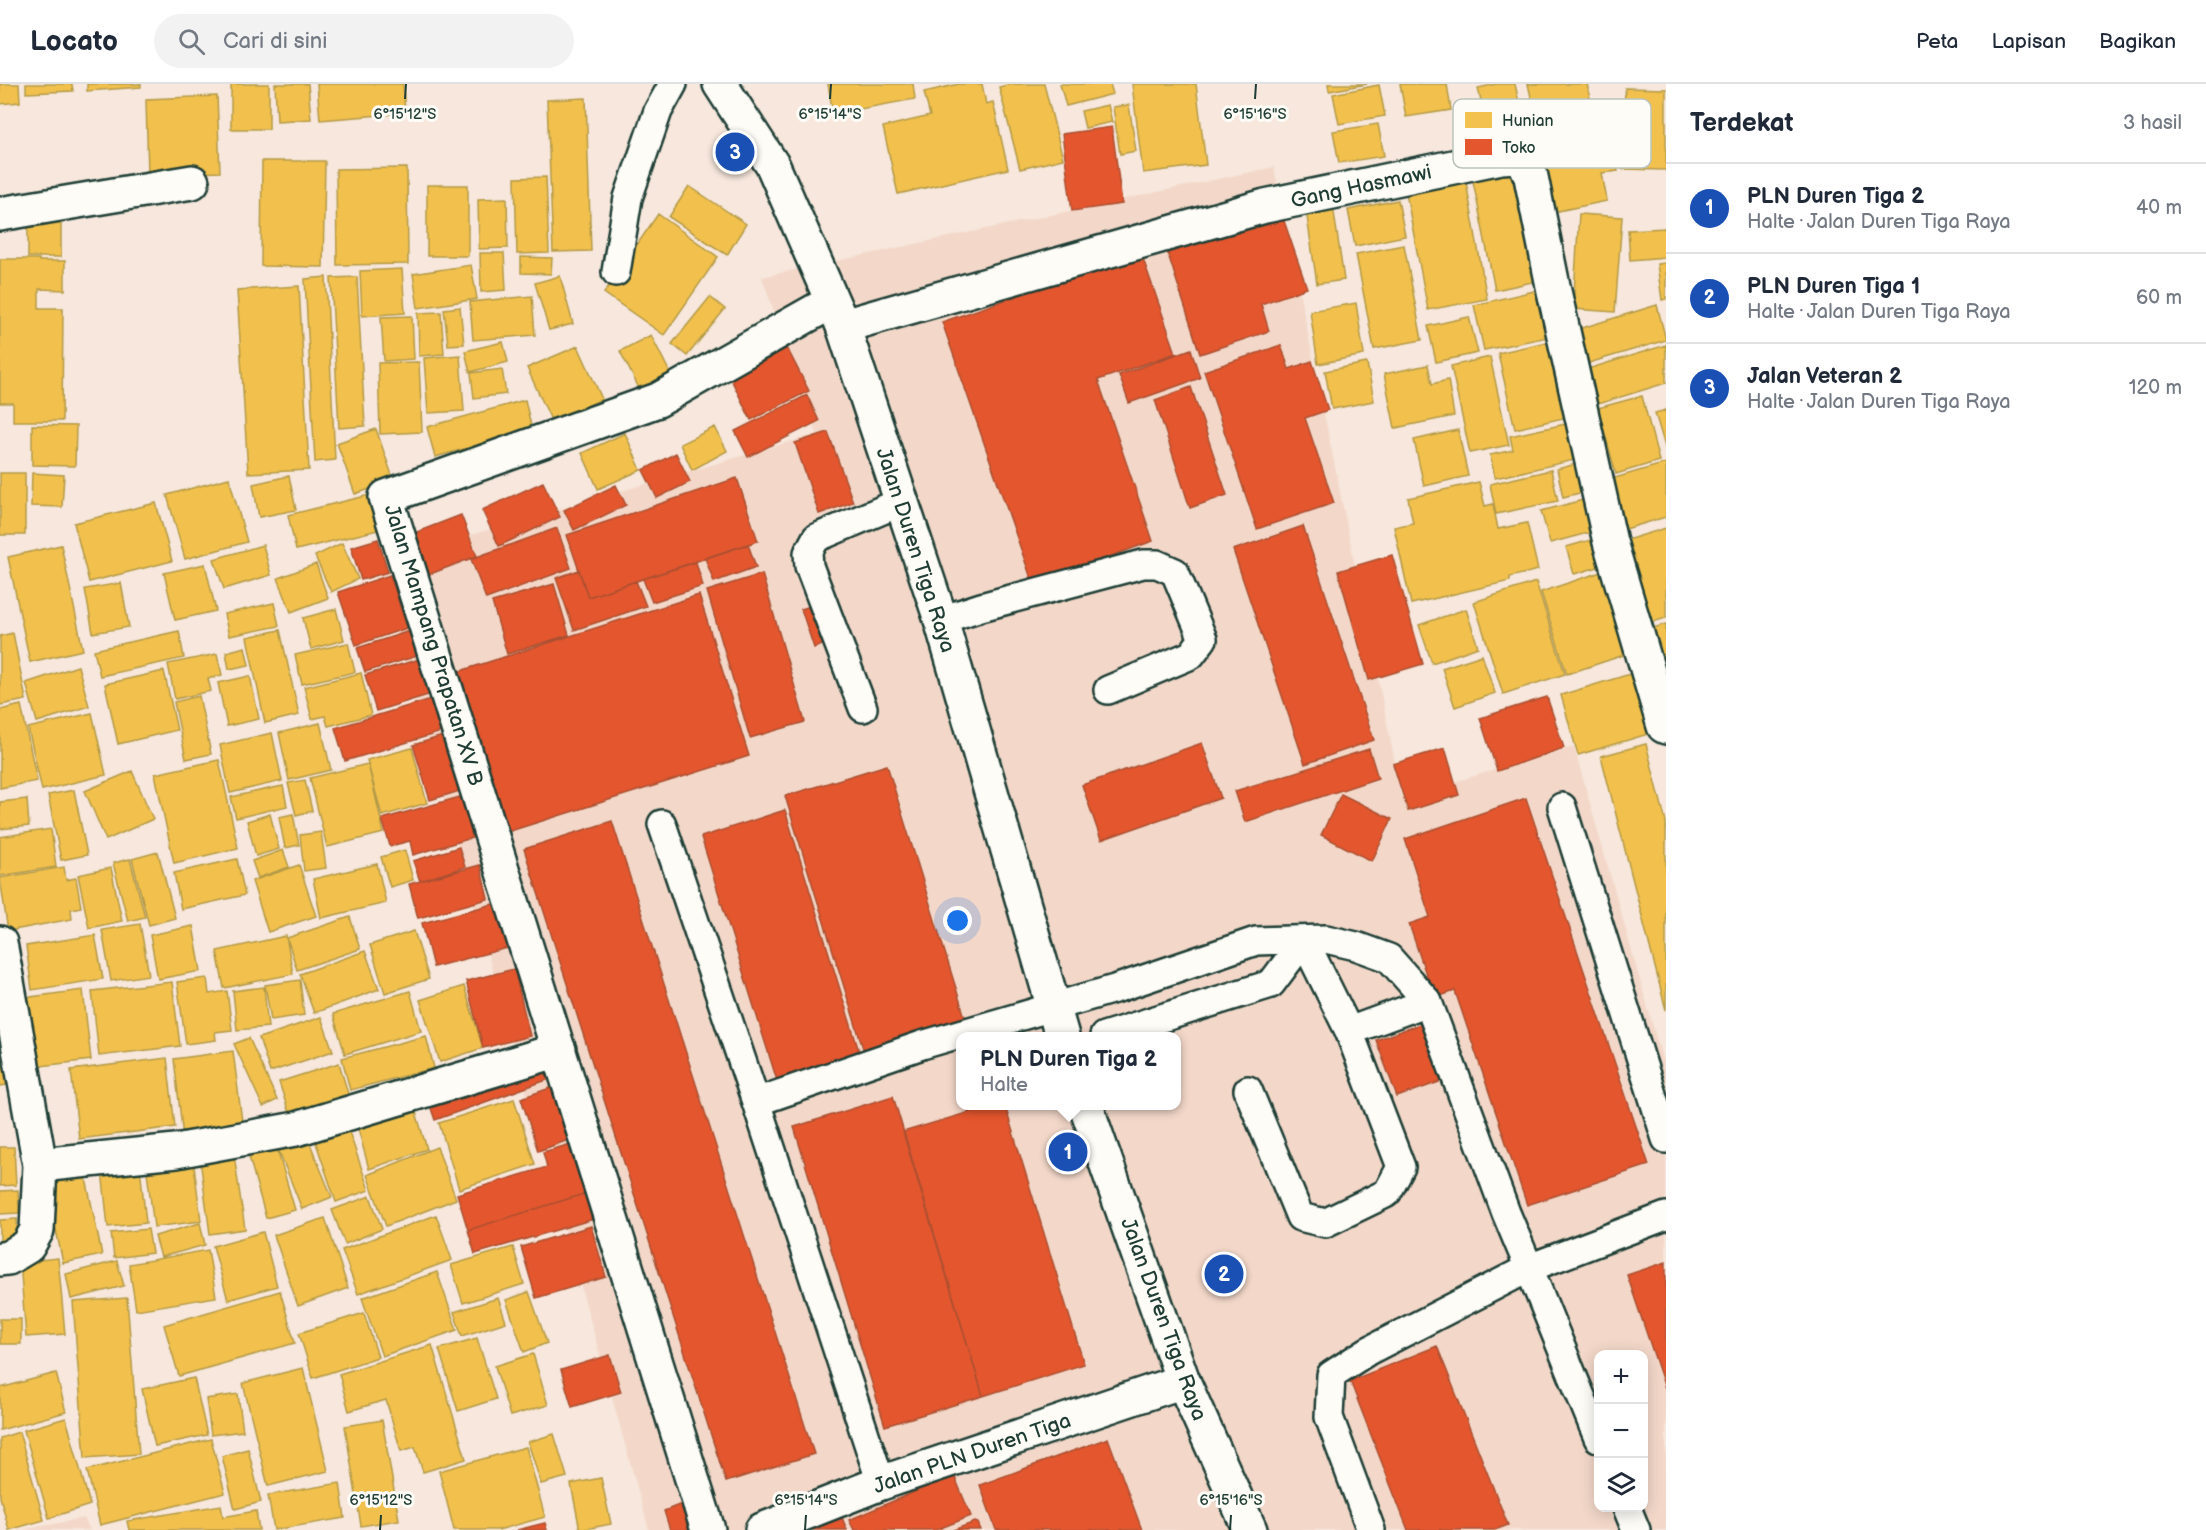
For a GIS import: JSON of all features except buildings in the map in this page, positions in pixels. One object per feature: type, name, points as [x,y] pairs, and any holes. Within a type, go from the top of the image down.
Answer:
[{"type":"street","name":"Jalan Duren Tiga Raya","points":[[720,84],[773,166],[837,314],[941,620],[1057,1022]]},
{"type":"street","name":"Gang Hasmawi","points":[[837,314],[1265,206],[1453,167]]},
{"type":"street","name":"Gang Hasmawi","points":[[1528,168],[1610,542],[1666,727]]},
{"type":"street","points":[[0,214],[35,210],[192,182]]},
{"type":"street","name":"Jalan Mampang Prapatan XV B","points":[[559,1050],[386,497],[658,400],[837,314]]},
{"type":"street","points":[[0,943],[40,1165],[37,1230],[28,1246],[8,1258],[0,1259]]},
{"type":"street","points":[[40,1165],[177,1151],[296,1129],[559,1050],[708,1530]]},
{"type":"street","name":"Jalan Duren Tiga Raya","points":[[1087,1110],[1183,1382],[1250,1530]]},
{"type":"street","name":"Jalan PLN Duren Tiga","points":[[762,1530],[881,1483],[1183,1382]]},
{"type":"lane","points":[[616,272],[628,198],[655,119],[673,84]]},
{"type":"lane","points":[[863,708],[809,566],[808,553],[816,538],[901,502]]},
{"type":"lane","points":[[941,620],[1131,567],[1157,564],[1175,572],[1203,639],[1191,655],[1108,690]]},
{"type":"lane","points":[[1562,807],[1666,1139]]},
{"type":"lane","points":[[662,824],[881,1483]]},
{"type":"lane","points":[[1001,1032],[1057,1022],[1118,988],[1256,941],[1326,939],[1356,946],[1389,958],[1428,1002],[1502,1202],[1594,1426]]},
{"type":"lane","points":[[1248,1090],[1300,1217],[1325,1223],[1387,1193],[1401,1167],[1349,1031],[1304,940]]},
{"type":"lane","points":[[1117,1032],[1271,984],[1304,940]]},
{"type":"lane","points":[[1349,1031],[1428,1002]]},
{"type":"lane","points":[[756,1102],[922,1046],[956,1040]]},
{"type":"lane","points":[[1371,1530],[1329,1417],[1330,1375],[1368,1351],[1529,1268],[1666,1216]]},
{"type":"lane","points":[[1629,1512],[1636,1530]]},
{"type":"shaded area","points":[[1274,167],[1402,797],[1574,747],[1666,1072],[1666,1530],[649,1530],[378,562],[817,434],[762,277]]},
{"type":"shaded area","points":[[84,1518],[90,1530],[22,1530]]},
{"type":"place","name":"Jalan Veteran 2","points":[[735,152]]},
{"type":"place","name":"PLN Duren Tiga 2","points":[[1068,1152]]},
{"type":"place","name":"PLN Duren Tiga 1","points":[[1224,1274]]}]
